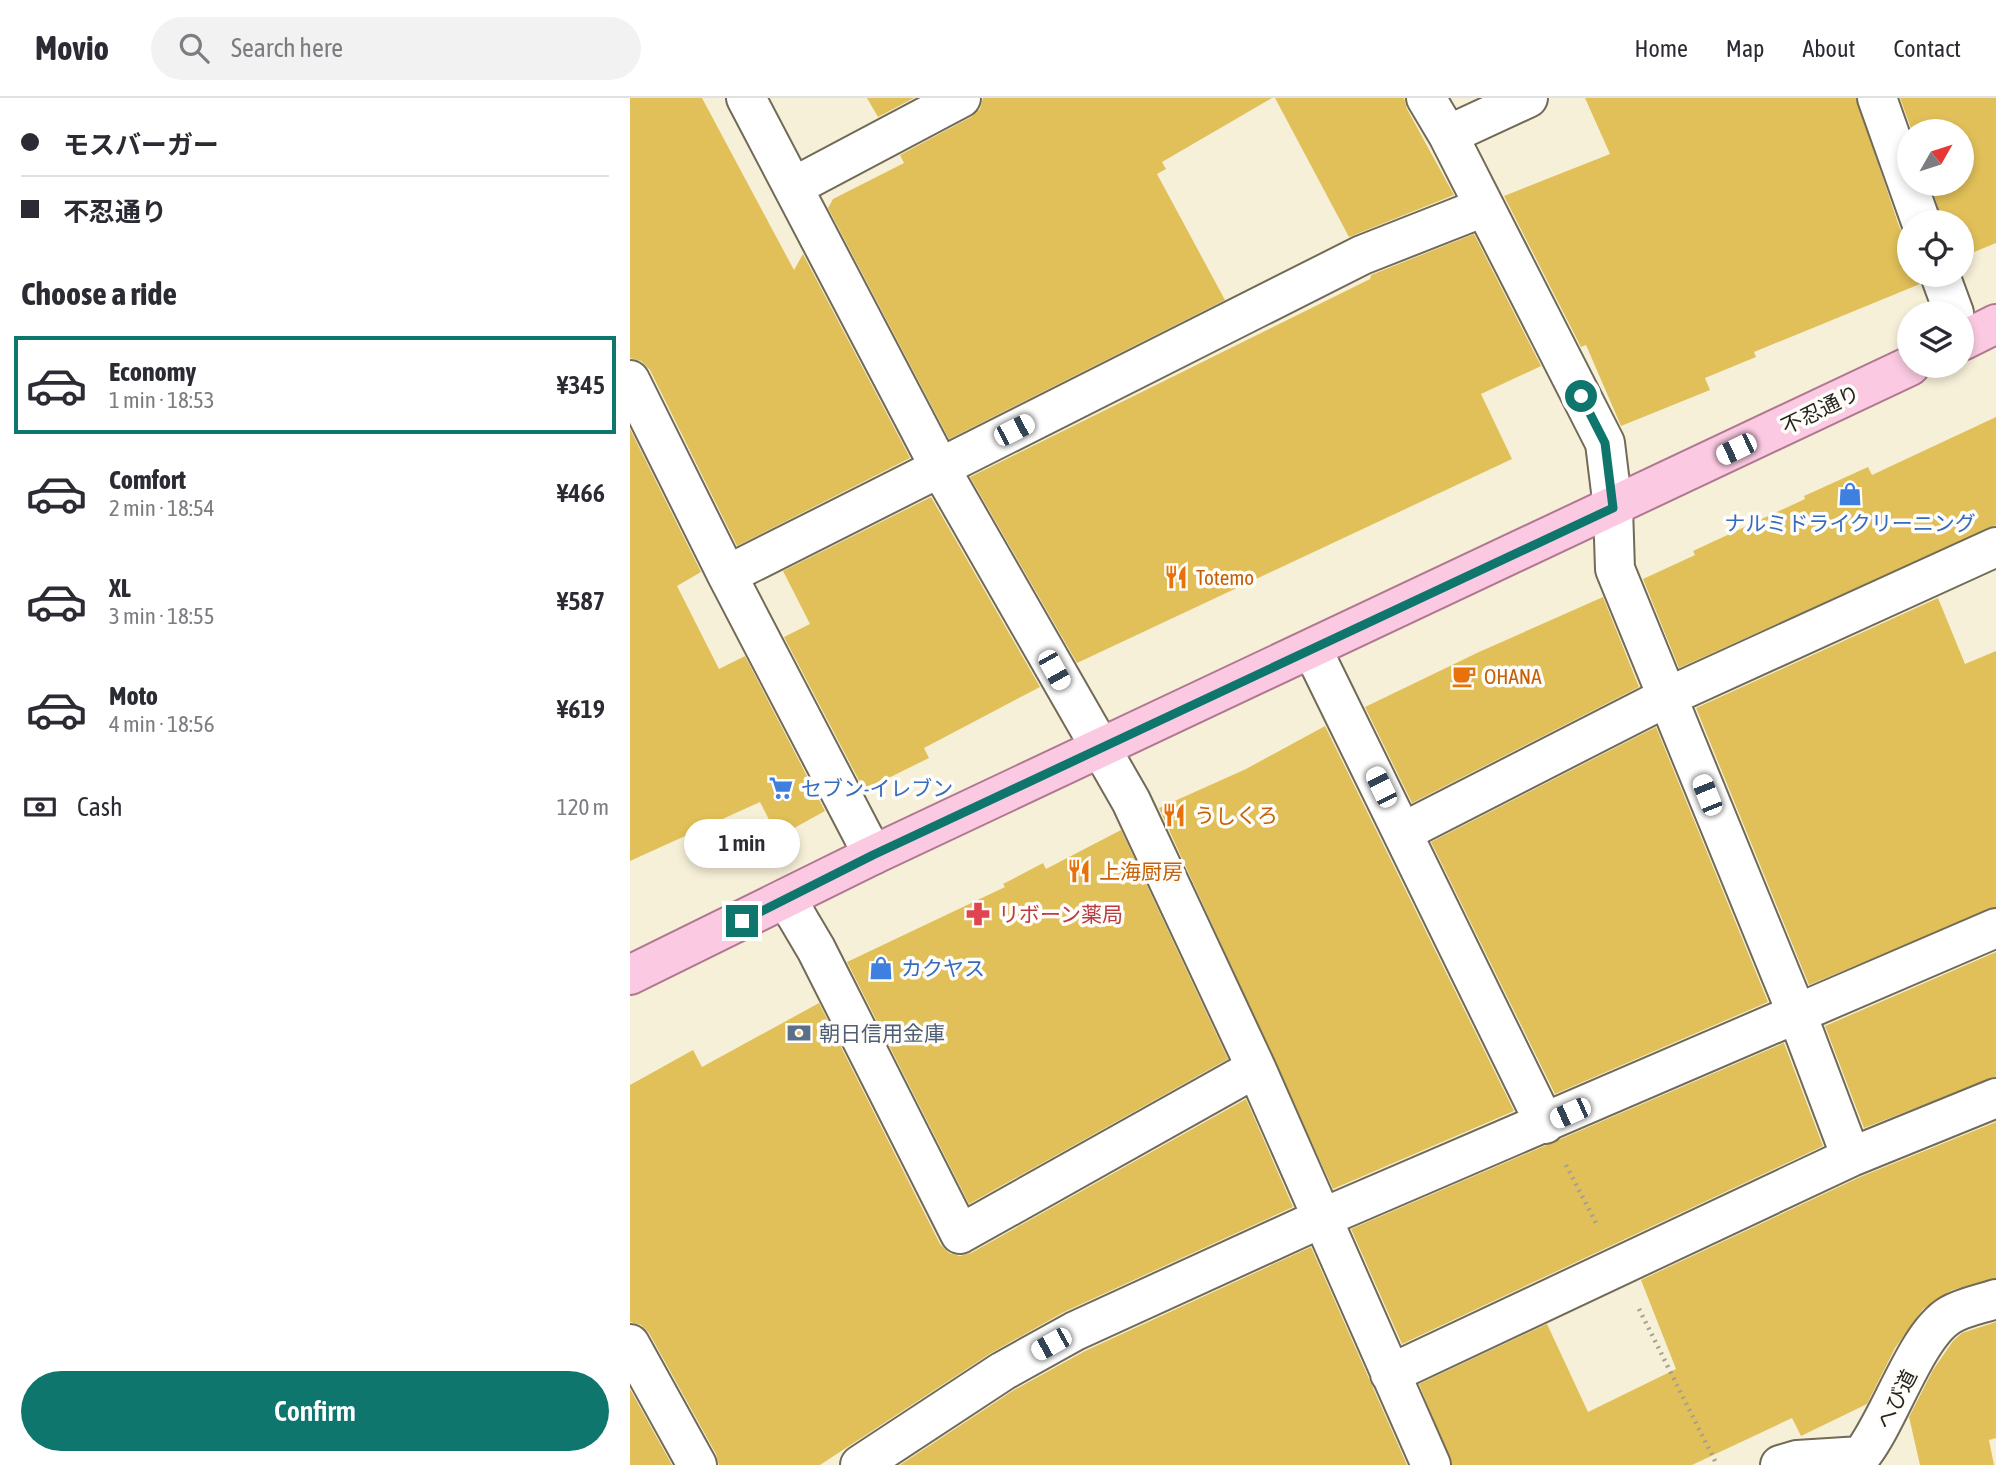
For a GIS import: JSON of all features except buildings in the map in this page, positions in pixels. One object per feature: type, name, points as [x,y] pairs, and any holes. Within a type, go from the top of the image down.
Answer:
[{"type":"main road","name":"不忍通り","points":[[630,975],[787,900],[873,855],[1897,372]]},
{"type":"street","points":[[746,98],[940,468],[1099,750],[1131,801],[1256,1068],[1431,1465]]},
{"type":"street","points":[[793,187],[961,98]]},
{"type":"street","points":[[1426,98],[1448,135],[1605,443],[1613,508],[1615,569],[1797,1014],[1851,1157]]},
{"type":"street","points":[[1448,135],[1528,98]]},
{"type":"street","points":[[1877,98],[1917,210]]},
{"type":"street","points":[[727,575],[1362,255],[1484,207]]},
{"type":"street","points":[[630,380],[727,575],[873,855]]},
{"type":"street","points":[[1402,832],[1667,697],[1996,547]]},
{"type":"street","points":[[1312,649],[1545,1124]]},
{"type":"street","points":[[787,900],[816,948],[960,1234],[1256,1068]]},
{"type":"street","points":[[860,1465],[1003,1371],[1075,1331],[1322,1218],[1996,928]]},
{"type":"street","points":[[1390,1374],[1851,1157],[1996,1098]]},
{"type":"street","name":"へび道","points":[[1780,1465],[1797,1460],[1861,1456],[1878,1436],[1927,1337],[1949,1315],[1996,1299]]},
{"type":"street","points":[[630,1344],[697,1465]]},
{"type":"place","name":"ナルミドライクリーニング","points":[[1850,494]]},
{"type":"place","name":"Totemo","points":[[1176,577]]},
{"type":"place","name":"OHANA","points":[[1464,676]]},
{"type":"place","name":"セブン-イレブン","points":[[781,788]]},
{"type":"place","name":"うしくろ","points":[[1174,815]]},
{"type":"place","name":"上海厨房","points":[[1079,871]]},
{"type":"place","name":"リボーン薬局","points":[[978,914]]},
{"type":"place","name":"カクヤス","points":[[881,968]]},
{"type":"place","name":"朝日信用金庫","points":[[799,1033]]},
{"type":"route","points":[[742,921],[873,855],[1613,508],[1605,443],[1581,396]]}]
